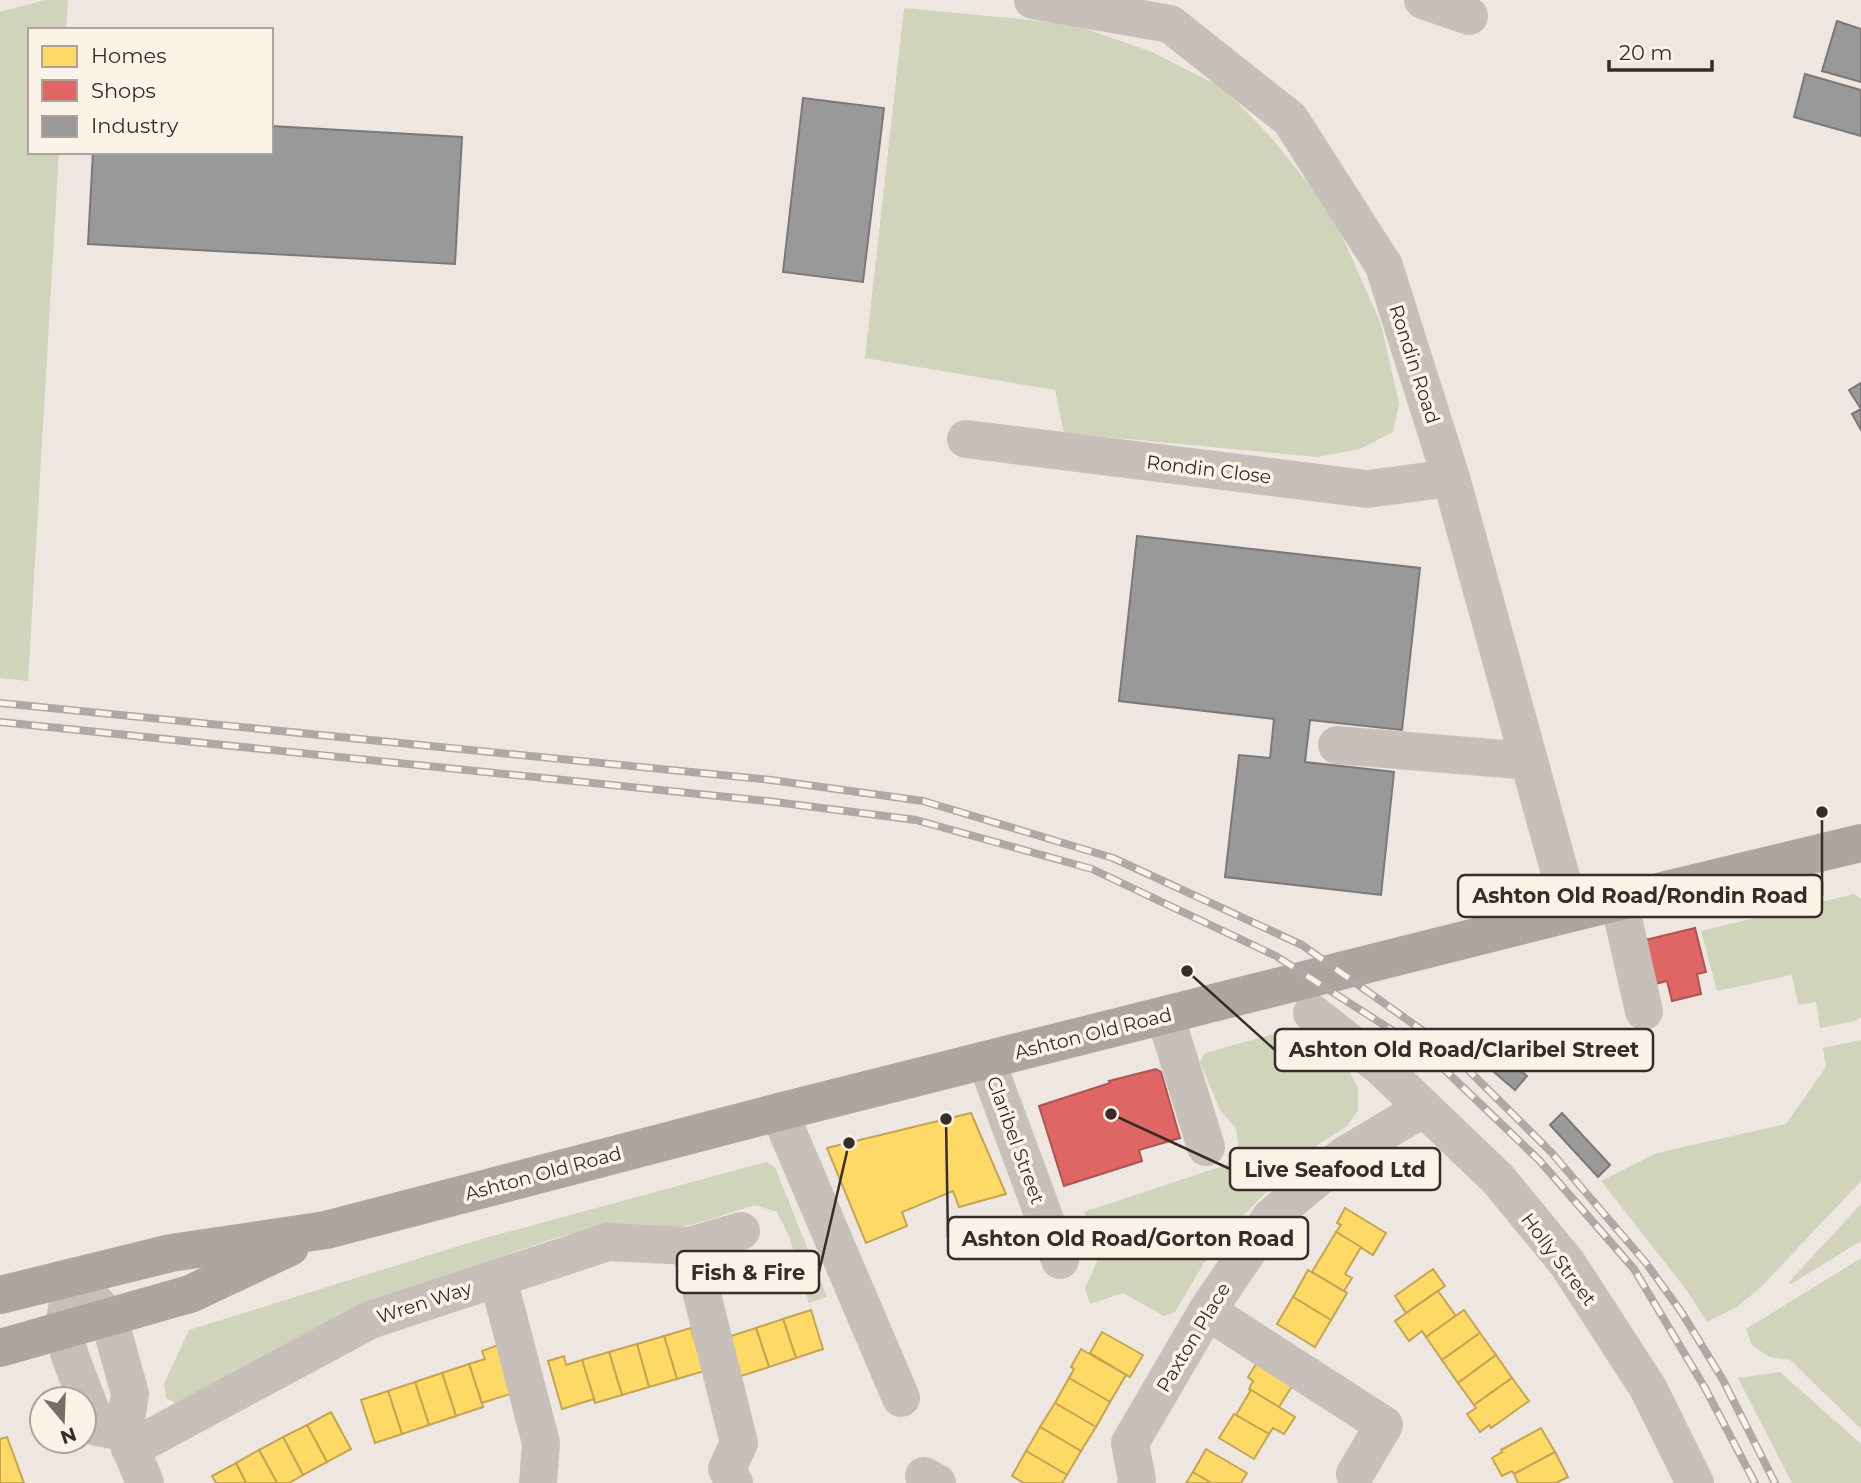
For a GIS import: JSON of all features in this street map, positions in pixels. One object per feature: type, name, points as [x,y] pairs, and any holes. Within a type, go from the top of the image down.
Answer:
[{"type":"highway","name":"Ashton Old Road","points":[[0,1295],[172,1253],[326,1230],[779,1112],[1619,901],[1861,843]]},
{"type":"highway","name":"Ashton Old Road","points":[[0,1348],[190,1294],[326,1230]]},
{"type":"street","name":"Rondin Road","points":[[1033,0],[1170,24],[1290,119],[1384,266],[1451,478],[1571,913]]},
{"type":"street","points":[[1426,0],[1469,16]]},
{"type":"street","name":"Rondin Close","points":[[966,439],[1367,489],[1451,478]]},
{"type":"street","points":[[1337,745],[1529,761]]},
{"type":"street","points":[[1619,901],[1644,1012]]},
{"type":"street","name":"Holly Street","points":[[1312,1013],[1381,1067],[1498,1179],[1567,1263],[1648,1388],[1695,1483]]},
{"type":"street","points":[[1165,1015],[1206,1147]]},
{"type":"street","name":"Claribel Street","points":[[986,1060],[1060,1259]]},
{"type":"street","name":"Paxton Place","points":[[1136,1483],[1130,1443],[1207,1311],[1271,1217],[1345,1155],[1424,1108]]},
{"type":"street","points":[[779,1112],[901,1398]]},
{"type":"street","name":"Wren Way","points":[[133,1454],[369,1320],[608,1242],[690,1246],[741,1231]]},
{"type":"street","points":[[690,1246],[739,1443],[727,1469],[734,1483]]},
{"type":"street","points":[[73,1277],[109,1318],[130,1394],[133,1454]]},
{"type":"street","points":[[73,1277],[63,1330],[70,1356],[97,1427],[133,1454]]},
{"type":"street","points":[[498,1278],[541,1443],[538,1483]]},
{"type":"street","points":[[1207,1311],[1384,1425],[1355,1474]]},
{"type":"green space","points":[[45,0],[68,0],[66,28],[28,28],[28,154],[59,154],[28,681],[0,678],[0,12]]},
{"type":"green space","points":[[904,8],[1072,24],[1152,52],[1223,88],[1269,135],[1332,213],[1381,324],[1399,403],[1393,432],[1360,449],[1317,457],[1064,433],[1055,390],[865,358]]},
{"type":"green space","points":[[1854,894],[1861,899],[1861,1017],[1855,1021],[1820,1028],[1816,1002],[1798,1005],[1792,975],[1717,991],[1701,931]]},
{"type":"green space","points":[[1295,1028],[1329,1044],[1347,1067],[1358,1088],[1358,1110],[1347,1126],[1302,1155],[1244,1215],[1204,1263],[1175,1312],[1164,1316],[1123,1293],[1090,1304],[1085,1288],[1100,1255],[1084,1212],[1226,1165],[1239,1151],[1236,1128],[1220,1110],[1200,1062],[1205,1053]]},
{"type":"green space","points":[[1861,1040],[1861,1181],[1762,1286],[1737,1307],[1707,1322],[1685,1288],[1601,1181],[1657,1153],[1786,1124],[1826,1067],[1823,1048]]},
{"type":"green space","points":[[766,1162],[775,1167],[827,1297],[809,1303],[789,1236],[777,1212],[755,1205],[695,1224],[670,1228],[615,1224],[555,1238],[354,1308],[176,1403],[166,1398],[164,1384],[189,1330],[478,1240]]},
{"type":"green space","points":[[1861,1204],[1861,1241],[1791,1284],[1789,1282]]},
{"type":"green space","points":[[1861,1258],[1861,1429],[1790,1360],[1769,1357],[1752,1345],[1746,1329]]},
{"type":"green space","points":[[1780,1372],[1861,1444],[1861,1483],[1792,1483],[1738,1378]]},
{"type":"building: Homes","points":[[971,1113],[1006,1194],[959,1207],[953,1191],[902,1212],[907,1226],[866,1243],[827,1148]]},
{"type":"building: Homes","points":[[1345,1208],[1386,1233],[1373,1255],[1336,1232],[1341,1225],[1337,1223]]},
{"type":"building: Homes","points":[[1336,1232],[1361,1247],[1345,1274],[1352,1278],[1344,1291],[1312,1272]]},
{"type":"building: Homes","points":[[1433,1269],[1445,1286],[1406,1313],[1395,1296]]},
{"type":"building: Homes","points":[[1308,1270],[1347,1293],[1331,1320],[1293,1297]]},
{"type":"building: Homes","points":[[1438,1291],[1456,1316],[1426,1337],[1422,1331],[1409,1341],[1395,1321]]},
{"type":"building: Homes","points":[[1293,1297],[1331,1320],[1315,1347],[1277,1324]]},
{"type":"building: Homes","points":[[811,1310],[823,1349],[796,1358],[783,1319]]},
{"type":"building: Homes","points":[[1464,1310],[1480,1333],[1442,1360],[1426,1337]]},
{"type":"building: Homes","points":[[783,1319],[796,1358],[769,1367],[756,1328]]},
{"type":"building: Homes","points":[[691,1328],[704,1371],[677,1379],[664,1336]]},
{"type":"building: Homes","points":[[756,1328],[769,1367],[741,1376],[728,1337]]},
{"type":"building: Homes","points":[[1102,1332],[1143,1355],[1130,1377],[1090,1353]]},
{"type":"building: Homes","points":[[1480,1333],[1496,1355],[1458,1383],[1442,1360]]},
{"type":"building: Homes","points":[[664,1336],[677,1379],[649,1387],[637,1344]]},
{"type":"building: Homes","points":[[637,1344],[649,1387],[622,1395],[609,1352]]},
{"type":"building: Homes","points":[[498,1345],[513,1393],[482,1403],[469,1364],[485,1359],[482,1351]]},
{"type":"building: Homes","points":[[1081,1349],[1126,1375],[1110,1402],[1069,1378],[1074,1369],[1071,1367]]},
{"type":"building: Homes","points":[[609,1352],[622,1395],[595,1403],[582,1360]]},
{"type":"building: Homes","points":[[1496,1355],[1512,1378],[1474,1405],[1458,1383]]},
{"type":"building: Homes","points":[[564,1356],[566,1365],[582,1360],[594,1399],[562,1409],[548,1361]]},
{"type":"building: Homes","points":[[1258,1361],[1294,1383],[1279,1407],[1249,1389],[1253,1381],[1248,1377]]},
{"type":"building: Homes","points":[[469,1364],[483,1407],[456,1416],[442,1373]]},
{"type":"building: Homes","points":[[442,1373],[456,1416],[429,1425],[415,1382]]},
{"type":"building: Homes","points":[[1069,1378],[1110,1402],[1096,1427],[1055,1403]]},
{"type":"building: Homes","points":[[1512,1378],[1529,1401],[1491,1428],[1489,1425],[1480,1432],[1467,1414],[1476,1408],[1474,1405]]},
{"type":"building: Homes","points":[[415,1382],[429,1425],[402,1434],[388,1391]]},
{"type":"building: Homes","points":[[1251,1390],[1295,1417],[1284,1434],[1273,1428],[1269,1434],[1236,1415]]},
{"type":"building: Homes","points":[[388,1391],[402,1434],[375,1443],[361,1400]]},
{"type":"building: Homes","points":[[1055,1403],[1096,1427],[1081,1451],[1040,1427]]},
{"type":"building: Homes","points":[[331,1412],[351,1449],[327,1462],[307,1425]]},
{"type":"building: Homes","points":[[1234,1414],[1269,1434],[1254,1459],[1219,1438]]},
{"type":"building: Homes","points":[[307,1425],[327,1462],[303,1475],[283,1437]]},
{"type":"building: Homes","points":[[1040,1427],[1081,1451],[1067,1475],[1026,1451]]},
{"type":"building: Homes","points":[[1541,1428],[1555,1452],[1514,1474],[1512,1471],[1502,1476],[1492,1458],[1502,1452],[1501,1450]]},
{"type":"building: Homes","points":[[7,1437],[24,1483],[0,1483],[0,1439]]},
{"type":"building: Homes","points":[[283,1437],[303,1475],[289,1483],[277,1483],[259,1450]]},
{"type":"building: Homes","points":[[1206,1449],[1247,1473],[1241,1483],[1211,1483],[1193,1472]]},
{"type":"building: Homes","points":[[259,1450],[277,1483],[246,1483],[236,1463]]},
{"type":"building: Homes","points":[[1026,1451],[1067,1475],[1062,1483],[1024,1483],[1012,1476]]},
{"type":"building: Homes","points":[[1555,1452],[1568,1477],[1556,1483],[1518,1483],[1514,1474]]},
{"type":"building: Homes","points":[[236,1463],[246,1483],[216,1483],[212,1476]]},
{"type":"building: Homes","points":[[1193,1472],[1211,1483],[1186,1483]]},
{"type":"building: Shops","points":[[1695,928],[1706,972],[1697,974],[1701,994],[1672,1001],[1667,981],[1651,985],[1641,941]]},
{"type":"building: Shops","points":[[1156,1069],[1161,1072],[1180,1138],[1139,1150],[1142,1161],[1064,1186],[1039,1106],[1110,1083],[1109,1081]]},
{"type":"building: Industry","points":[[1837,21],[1861,29],[1861,82],[1822,71]]},
{"type":"building: Industry","points":[[1805,74],[1861,90],[1861,136],[1794,117]]},
{"type":"building: Industry","points":[[803,98],[884,108],[863,282],[783,272]]},
{"type":"building: Industry","points":[[273,126],[462,137],[455,264],[88,244],[93,154],[273,154]]},
{"type":"building: Industry","points":[[1861,383],[1861,409],[1849,390]]},
{"type":"building: Industry","points":[[1861,409],[1861,430],[1852,414]]},
{"type":"building: Industry","points":[[1137,536],[1420,568],[1402,730],[1310,720],[1305,762],[1394,772],[1381,895],[1225,877],[1239,755],[1270,758],[1274,719],[1119,701]]},
{"type":"building: Industry","points":[[1480,1035],[1527,1076],[1515,1090],[1467,1049]]},
{"type":"building: Industry","points":[[1562,1113],[1610,1165],[1598,1177],[1550,1125]]},
{"type":"railway","points":[[0,703],[771,780],[923,801],[1113,858],[1302,945],[1443,1045],[1551,1152],[1646,1263],[1682,1313],[1723,1380],[1775,1483]]},
{"type":"railway","points":[[0,722],[767,801],[916,820],[1092,869],[1276,956],[1426,1052],[1539,1160],[1634,1269],[1705,1388],[1755,1483]]},
{"type":"place","name":"Ashton Old Road/Rondin Road","points":[[1822,812]]},
{"type":"place","name":"Ashton Old Road/Claribel Street","points":[[1187,971]]},
{"type":"place","name":"Live Seafood Ltd","points":[[1111,1114]]},
{"type":"place","name":"Ashton Old Road/Gorton Road","points":[[946,1119]]},
{"type":"place","name":"Fish & Fire","points":[[849,1143]]}]
